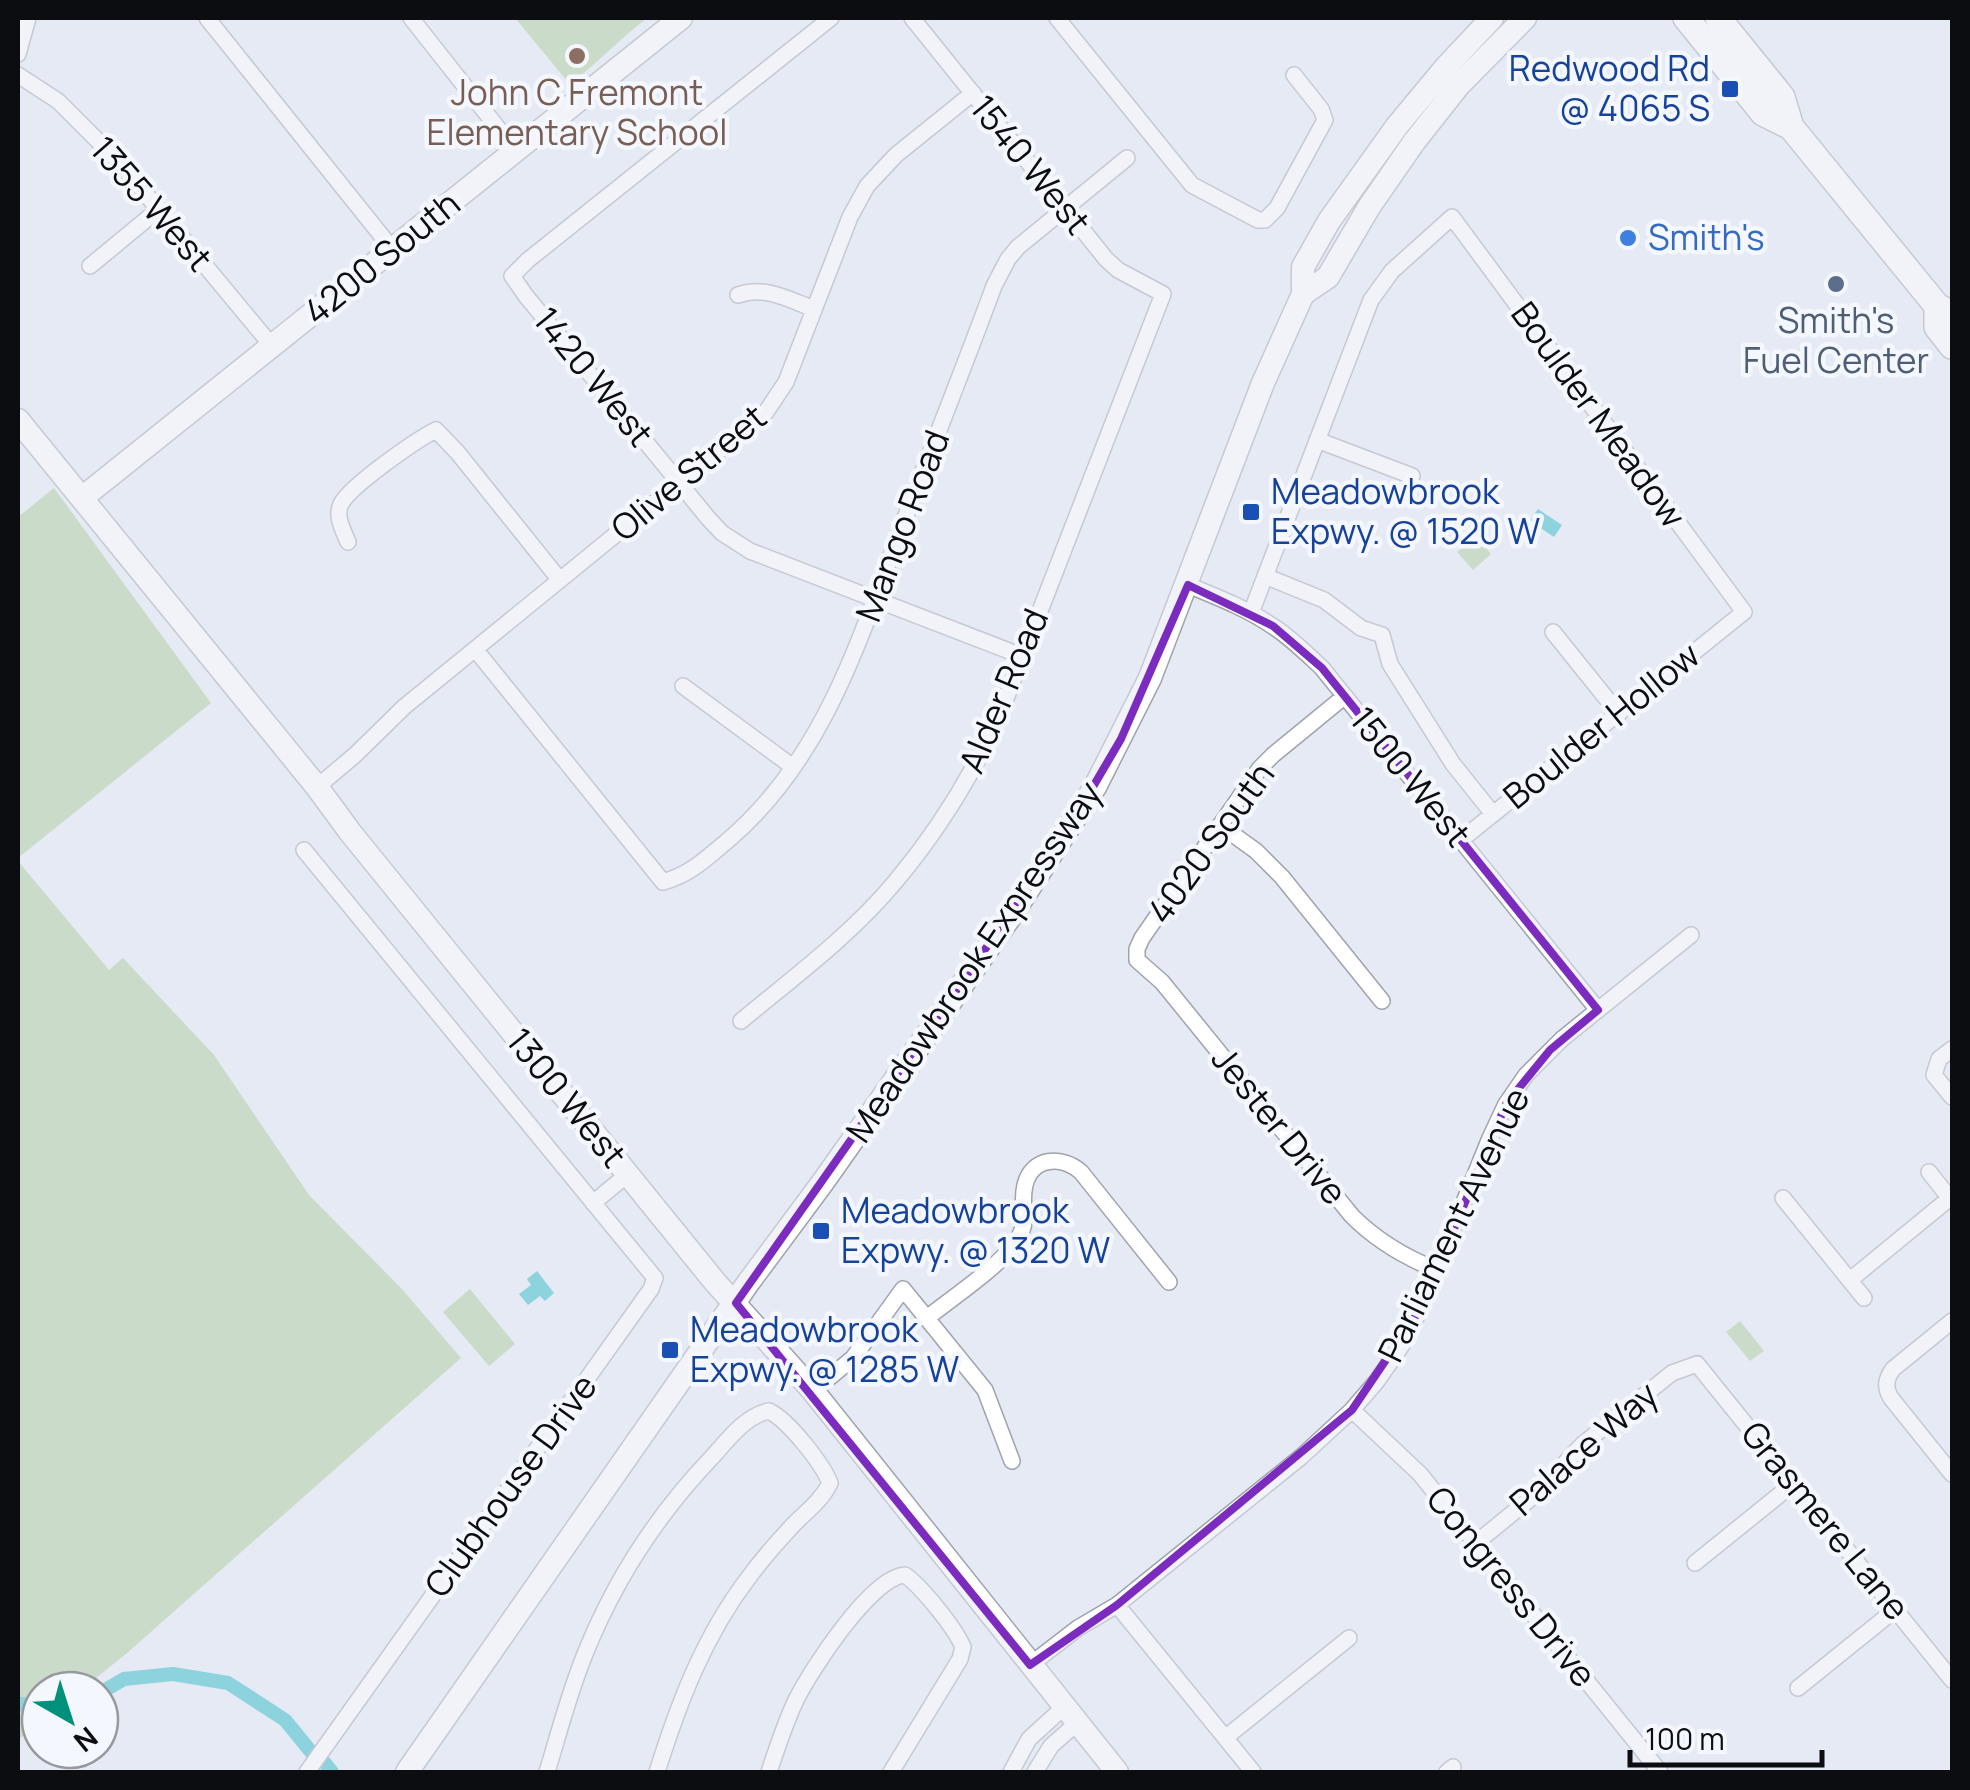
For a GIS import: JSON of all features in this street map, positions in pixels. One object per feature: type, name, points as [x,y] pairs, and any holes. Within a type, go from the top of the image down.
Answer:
[{"type":"main road","name":"4200 South","points":[[82,498],[681,18]]},
{"type":"main road","name":"Meadowbrook Expressway","points":[[407,1772],[1060,844],[1121,739],[1150,678],[1262,383],[1303,294],[1304,267],[1318,239],[1396,126],[1492,18]]},
{"type":"main road","name":"Meadowbrook Expressway","points":[[1303,294],[1328,277],[1369,207],[1414,142],[1460,85],[1524,18]]},
{"type":"main road","points":[[1686,18],[1764,112],[1791,127],[1945,310],[1937,327],[1952,346]]},
{"type":"main road","points":[[1718,18],[1782,98],[1791,127]]},
{"type":"main road","points":[[1369,207],[1378,175],[1402,137],[1396,126]]},
{"type":"main road","name":"1300 West","points":[[18,420],[715,1282],[813,1392],[1117,1772]]},
{"type":"street","points":[[18,54],[28,18]]},
{"type":"street","points":[[207,18],[392,250]]},
{"type":"street","points":[[410,18],[516,151]]},
{"type":"street","name":"1420 West","points":[[832,18],[512,276],[679,484],[736,543],[1022,656]]},
{"type":"street","name":"1540 West","points":[[912,18],[1118,270],[1163,294]]},
{"type":"street","points":[[1057,18],[1192,185],[1258,220],[1266,220],[1276,208],[1325,120],[1321,109],[1294,76]]},
{"type":"street","name":"1355 West","points":[[18,76],[74,114],[132,175],[272,346]]},
{"type":"street","name":"Olive Street","points":[[317,787],[404,707],[766,412],[778,397],[850,216],[868,186],[896,155],[973,93]]},
{"type":"street","name":"Mango Road","points":[[475,649],[663,882],[683,876],[734,836],[760,809],[819,730],[875,599],[1001,272],[1018,247],[1126,158]]},
{"type":"street","points":[[90,266],[159,209]]},
{"type":"street","name":"Boulder Meadow","points":[[1316,440],[1370,300],[1392,271],[1452,217],[1744,612]]},
{"type":"street","points":[[738,295],[755,290],[769,292],[814,309]]},
{"type":"street","name":"Alder Road","points":[[741,1020],[844,934],[894,884],[936,829],[973,770],[1000,714],[1163,294]]},
{"type":"street","points":[[348,542],[340,506],[351,492],[406,448],[436,430],[560,580]]},
{"type":"street","points":[[1251,613],[1316,440],[1412,476]]},
{"type":"street","points":[[1265,576],[1324,600],[1361,628],[1382,635],[1390,664],[1453,764],[1493,814]]},
{"type":"street","name":"1500 West","points":[[1188,585],[1251,613],[1296,644],[1322,668],[1598,1010]]},
{"type":"street","name":"Boulder Hollow","points":[[1460,840],[1744,612]]},
{"type":"street","points":[[1554,632],[1619,714]]},
{"type":"street","points":[[683,686],[794,768]]},
{"type":"street","name":"4020 South","points":[[1137,960],[1142,938],[1250,780],[1272,755],[1345,696]]},
{"type":"street","points":[[1220,824],[1270,864],[1382,1001]]},
{"type":"street","name":"Clubhouse Drive","points":[[304,850],[655,1278],[652,1289],[308,1772]]},
{"type":"street","name":"Parliament Avenue","points":[[1030,1665],[1078,1628],[1117,1606],[1302,1457],[1352,1410],[1402,1344],[1422,1308],[1490,1138],[1526,1075],[1550,1050],[1691,935]]},
{"type":"street","name":"Jester Drive","points":[[1137,960],[1162,982],[1352,1216],[1395,1251],[1437,1270]]},
{"type":"street","points":[[1952,1049],[1939,1060],[1934,1075],[1952,1098]]},
{"type":"street","points":[[928,1318],[1015,1244],[1023,1229],[1026,1182],[1032,1171],[1053,1160],[1064,1161],[1081,1172],[1170,1282]]},
{"type":"street","points":[[1850,1280],[1952,1200],[1929,1172]]},
{"type":"street","points":[[593,1203],[628,1174]]},
{"type":"street","points":[[1782,1198],[1864,1298]]},
{"type":"street","points":[[813,1392],[853,1358],[903,1289],[985,1390],[1012,1461]]},
{"type":"street","points":[[1952,1322],[1893,1369],[1887,1392],[1952,1474]]},
{"type":"street","name":"Grasmere Lane","points":[[1697,1364],[1952,1680]]},
{"type":"street","name":"Palace Way","points":[[1476,1543],[1536,1494],[1583,1444],[1672,1372],[1697,1364]]},
{"type":"street","name":"Congress Drive","points":[[1352,1410],[1407,1459],[1660,1772]]},
{"type":"street","points":[[547,1772],[584,1657],[641,1544],[696,1473],[756,1415],[768,1412],[782,1419],[830,1483],[772,1547],[726,1609],[680,1701],[657,1772]]},
{"type":"street","points":[[1696,1562],[1794,1483]]},
{"type":"street","points":[[768,1772],[796,1700],[835,1638],[885,1583],[893,1577],[905,1576],[915,1582],[964,1647],[890,1772]]},
{"type":"street","points":[[1117,1606],[1253,1772]]},
{"type":"street","points":[[1798,1688],[1896,1609]]},
{"type":"street","points":[[1225,1738],[1349,1638]]},
{"type":"street","points":[[1011,1772],[1029,1739],[1070,1715]]},
{"type":"street","points":[[1035,1772],[1070,1715]]},
{"type":"highlighted area","points":[[1188,585],[1273,626],[1322,668],[1598,1010],[1550,1050],[1506,1104],[1421,1308],[1352,1410],[1117,1605],[1030,1665],[736,1303],[1060,843],[1121,739]]},
{"type":"green space","name":"John C Fremont Elementary School","points":[[515,18],[647,18],[573,82],[568,82]]},
{"type":"green space","points":[[54,488],[211,703],[18,858],[18,517]]},
{"type":"green space","points":[[1476,536],[1491,554],[1473,570],[1457,552]]},
{"type":"green space","points":[[18,861],[109,970],[123,958],[214,1055],[309,1195],[401,1288],[461,1358],[106,1670],[20,1670],[18,1740]]},
{"type":"green space","points":[[470,1289],[515,1344],[489,1366],[443,1312]]},
{"type":"green space","points":[[1740,1321],[1764,1351],[1750,1361],[1726,1332]]},
{"type":"water","points":[[1538,509],[1562,525],[1554,537],[1530,521]]},
{"type":"water","points":[[537,1271],[554,1293],[545,1301],[540,1296],[528,1305],[519,1294],[531,1285],[527,1279]]},
{"type":"waterway","points":[[120,1681],[173,1674],[228,1683],[285,1720],[332,1772]]},
{"type":"place","name":"John C Fremont Elementary School","points":[[577,56]]},
{"type":"place","name":"Redwood Rd @ 4065 S","points":[[1730,89]]},
{"type":"place","name":"Smith's","points":[[1628,238]]},
{"type":"place","name":"Smith's Fuel Center","points":[[1836,284]]},
{"type":"place","name":"Meadowbrook Expwy. @ 1520 W","points":[[1251,512]]},
{"type":"place","name":"Meadowbrook Expwy. @ 1320 W","points":[[821,1231]]},
{"type":"place","name":"Meadowbrook Expwy. @ 1285 W","points":[[670,1350]]}]
